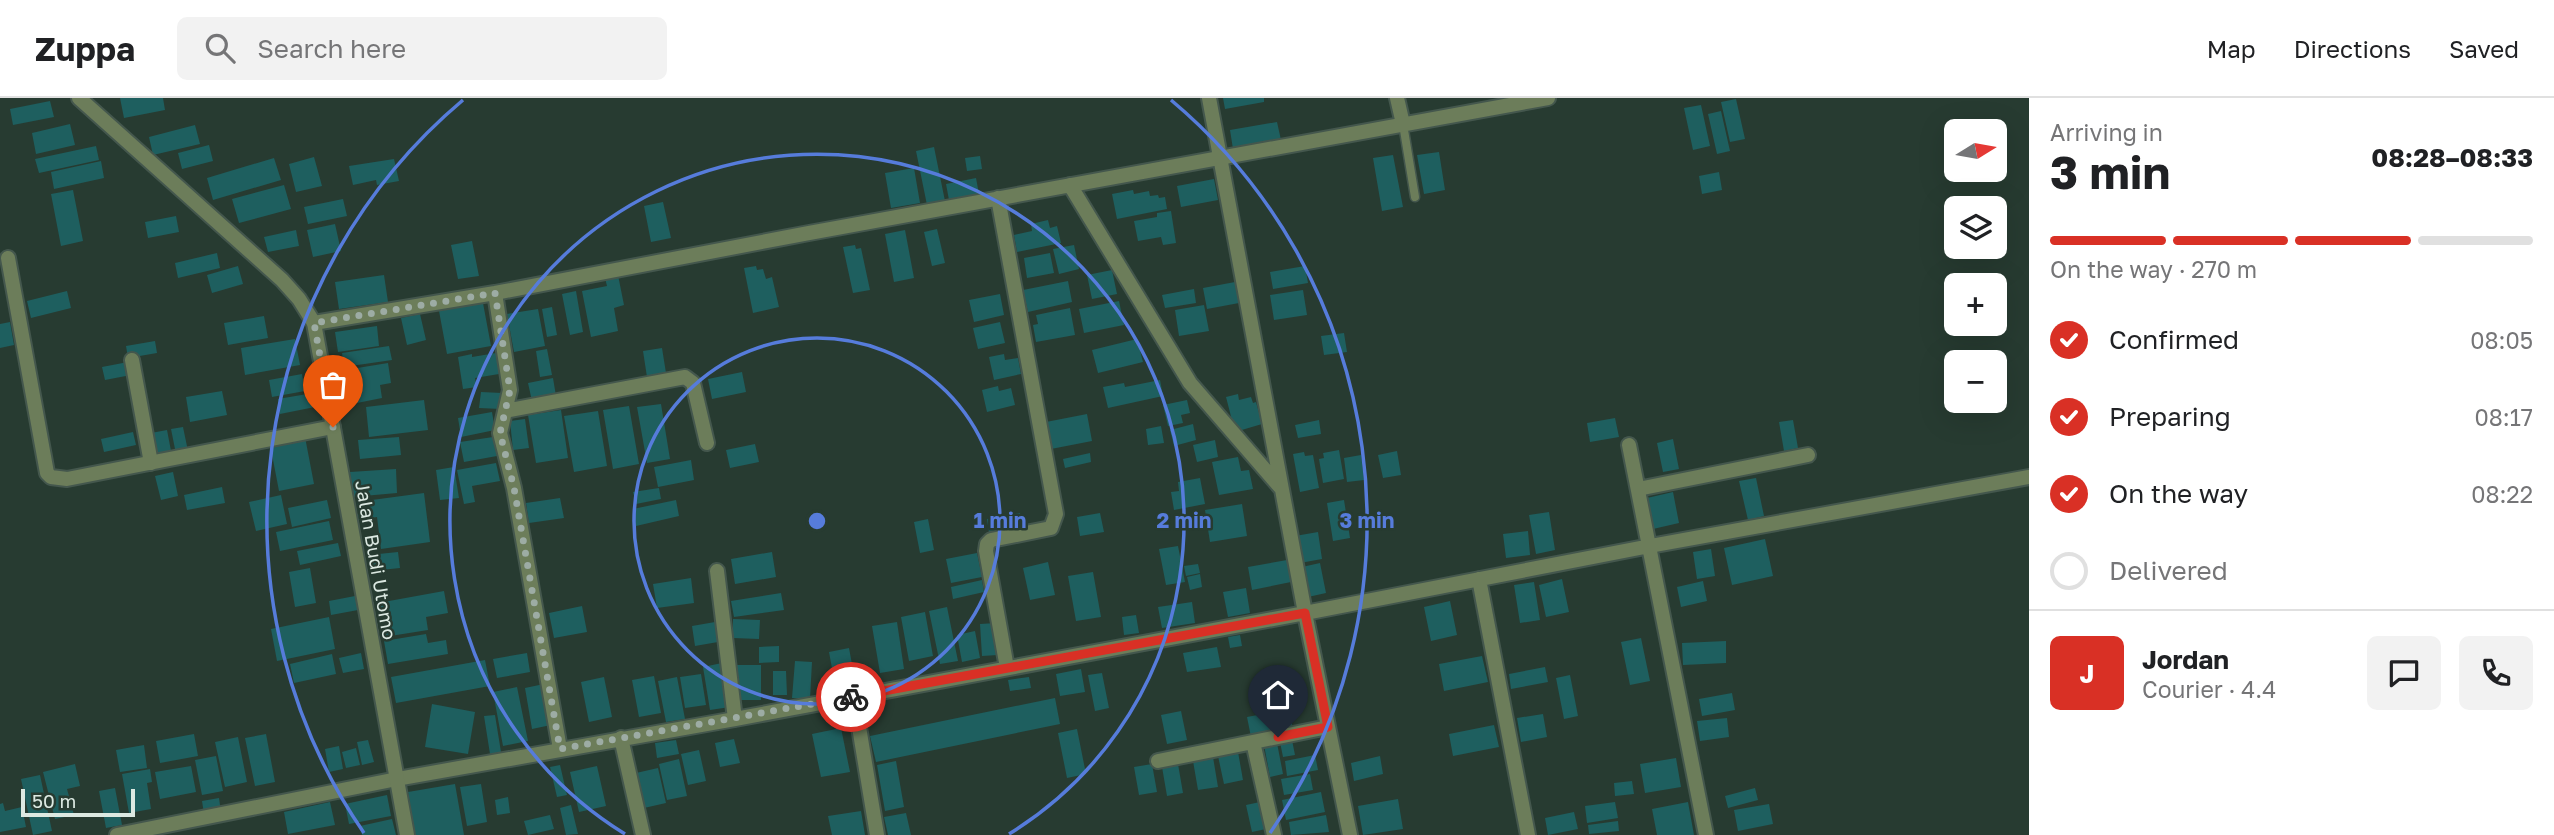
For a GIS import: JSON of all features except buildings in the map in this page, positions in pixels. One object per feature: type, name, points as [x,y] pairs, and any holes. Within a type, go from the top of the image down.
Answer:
[{"type":"street","name":"Jalan Budi Utomo","points":[[79,98],[282,279],[314,323],[407,835]]},
{"type":"street","points":[[1209,98],[1305,613],[1350,835]]},
{"type":"street","points":[[1397,98],[1403,124]]},
{"type":"street","points":[[314,323],[495,293],[1548,98]]},
{"type":"street","points":[[1070,185],[1190,383],[1282,489]]},
{"type":"street","points":[[999,198],[1056,514],[1051,528],[991,540],[987,544],[986,551],[1007,668]]},
{"type":"street","points":[[8,258],[47,473],[55,479],[67,479],[333,427]]},
{"type":"street","points":[[495,293],[510,390],[500,433],[514,488],[560,749]]},
{"type":"street","points":[[132,360],[151,463]]},
{"type":"street","points":[[505,411],[685,377],[693,383],[707,443]]},
{"type":"street","points":[[1629,445],[1706,835]]},
{"type":"street","points":[[1639,489],[1808,455]]},
{"type":"street","points":[[117,835],[397,779],[735,719],[1305,613],[1650,545],[2029,477]]},
{"type":"street","points":[[717,571],[735,719]]},
{"type":"street","points":[[1479,579],[1528,835]]},
{"type":"street","points":[[853,697],[877,835]]},
{"type":"street","points":[[1158,761],[1328,727]]},
{"type":"street","points":[[621,738],[643,835]]},
{"type":"street","points":[[1253,742],[1274,835]]},
{"type":"lane","points":[[1403,124],[1415,197]]},
{"type":"way so far","points":[[333,427],[314,323],[495,293],[510,390],[500,433],[514,488],[560,749],[851,697]]},
{"type":"route","points":[[851,697],[1305,613],[1328,727],[1278,737]]}]
